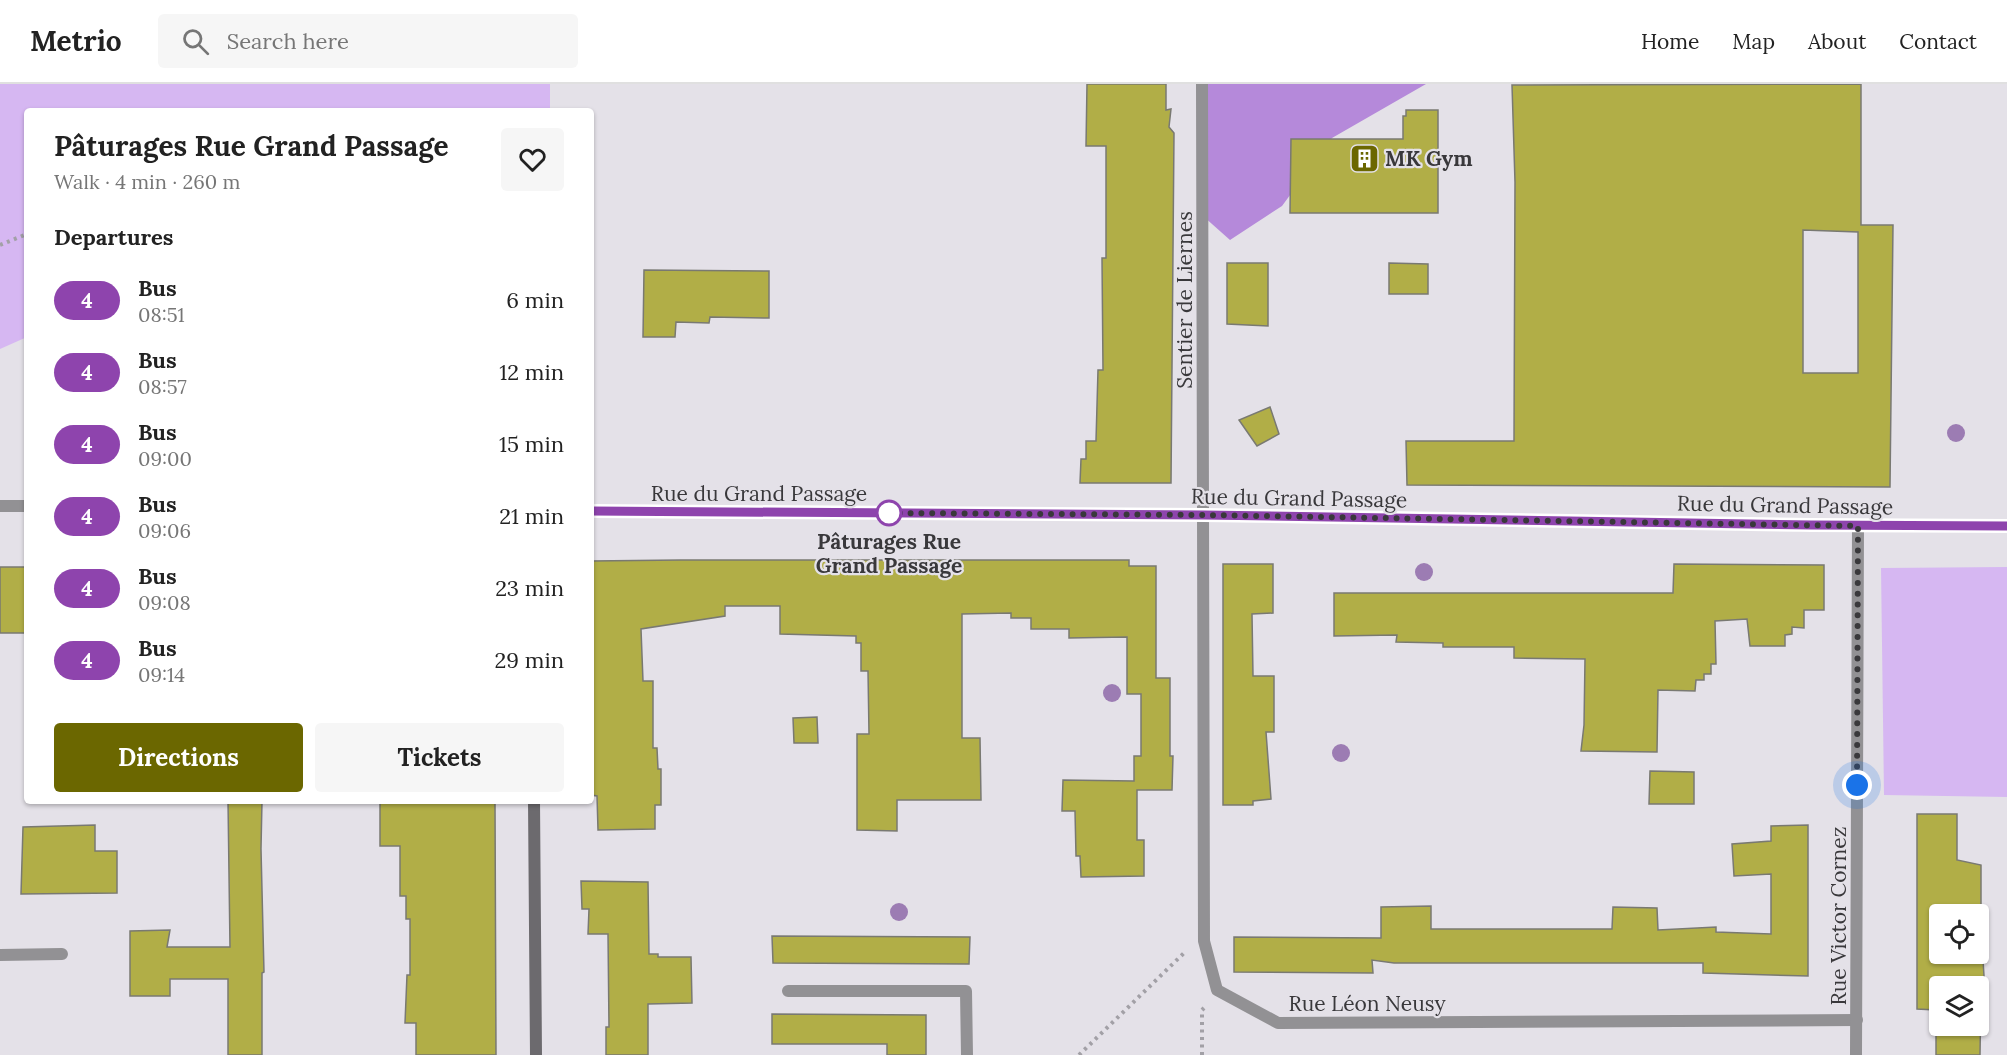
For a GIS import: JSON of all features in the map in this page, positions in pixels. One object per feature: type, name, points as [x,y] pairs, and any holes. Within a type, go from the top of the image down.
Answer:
[{"type":"street","name":"Sentier de Liernes","points":[[1202,84],[1204,515]]},
{"type":"street","points":[[0,506],[24,506]]},
{"type":"street","name":"Rue du Grand Passage","points":[[594,512],[1204,515],[1858,526],[2007,526]]},
{"type":"street","points":[[1204,515],[1204,941],[1217,990]]},
{"type":"street","name":"Rue Victor Cornez","points":[[1856,1055],[1858,526]]},
{"type":"street","points":[[534,804],[536,1055]]},
{"type":"street","points":[[0,955],[62,954]]},
{"type":"street","name":"Rue Léon Neusy","points":[[1217,990],[1278,1023],[1857,1020]]},
{"type":"street","points":[[788,991],[966,991],[967,1055]]},
{"type":"path","points":[[0,245],[24,235]]},
{"type":"path","points":[[1079,1055],[1183,954],[1204,941]]},
{"type":"path","points":[[1202,1055],[1202,1010],[1217,990]]},
{"type":"shaded area","points":[[0,84],[550,84],[550,108],[24,108],[24,338],[0,349]]},
{"type":"shaded area","points":[[1202,84],[1426,84],[1332,138],[1282,206],[1230,240],[1203,216]]},
{"type":"shaded area","points":[[2007,567],[2007,797],[1884,795],[1881,568]]},
{"type":"building","points":[[1087,84],[1166,84],[1166,110],[1171,109],[1169,127],[1174,133],[1171,483],[1080,483],[1081,459],[1086,459],[1086,441],[1096,441],[1098,370],[1103,370],[1102,258],[1106,258],[1106,146],[1086,146]]},
{"type":"building","points":[[1861,84],[1861,225],[1893,225],[1890,487],[1407,485],[1406,441],[1514,441],[1515,182],[1512,85]],"holes":[[[1803,230],[1858,232],[1858,373],[1803,373]]]},
{"type":"building","name":"MK Gym","points":[[1406,110],[1438,110],[1438,213],[1290,213],[1291,139],[1403,139],[1403,116],[1406,116]]},
{"type":"building","points":[[1227,263],[1268,263],[1268,326],[1227,324]]},
{"type":"building","points":[[1389,263],[1428,264],[1428,294],[1389,294]]},
{"type":"building","points":[[644,270],[769,271],[769,318],[710,317],[709,323],[676,322],[675,337],[643,337]]},
{"type":"building","points":[[1270,407],[1279,434],[1257,446],[1239,420]]},
{"type":"building","points":[[1129,560],[1129,566],[1156,566],[1156,678],[1170,678],[1172,790],[1137,790],[1137,840],[1144,840],[1144,876],[1081,877],[1080,856],[1076,856],[1075,811],[1062,811],[1063,780],[1134,781],[1134,756],[1141,756],[1141,694],[1127,694],[1127,637],[1069,638],[1069,629],[1031,629],[1031,618],[1011,618],[1011,613],[962,614],[962,738],[980,738],[981,800],[897,800],[897,831],[857,830],[857,734],[869,734],[868,671],[861,671],[861,643],[856,643],[856,636],[780,634],[780,606],[725,606],[725,616],[641,629],[643,681],[653,681],[653,748],[657,748],[658,769],[661,769],[661,805],[655,805],[655,829],[598,830],[597,796],[594,796],[594,561]]},
{"type":"building","points":[[1223,564],[1273,564],[1273,613],[1252,614],[1253,676],[1274,676],[1274,732],[1266,732],[1271,799],[1253,801],[1253,805],[1223,805]]},
{"type":"building","points":[[1674,564],[1824,565],[1824,610],[1804,610],[1804,628],[1792,627],[1792,634],[1785,635],[1785,646],[1750,646],[1747,619],[1715,621],[1716,664],[1711,664],[1711,674],[1704,674],[1704,680],[1696,680],[1695,691],[1658,690],[1657,752],[1581,751],[1584,725],[1585,659],[1514,658],[1514,647],[1443,647],[1443,643],[1396,642],[1397,635],[1334,636],[1334,593],[1673,593]]},
{"type":"building","points":[[0,567],[24,567],[24,633],[0,633]]},
{"type":"building","points":[[817,717],[818,743],[794,743],[793,718]]},
{"type":"building","points":[[1650,771],[1694,772],[1694,804],[1649,804]]},
{"type":"building","points":[[228,804],[262,804],[264,972],[262,973],[262,1055],[228,1055],[228,979],[170,979],[170,996],[130,996],[130,931],[170,930],[167,947],[230,947]]},
{"type":"building","points":[[380,804],[495,804],[496,1055],[416,1055],[416,1023],[405,1023],[407,975],[410,975],[410,919],[406,919],[406,896],[400,896],[400,846],[380,846]]},
{"type":"building","points":[[1917,814],[1957,814],[1957,860],[1981,865],[1981,904],[1929,904],[1929,964],[1983,964],[1984,976],[1929,976],[1929,1010],[1917,1009]]},
{"type":"building","points":[[95,825],[95,851],[117,851],[117,893],[21,894],[23,827]]},
{"type":"building","points":[[1808,825],[1808,976],[1703,973],[1703,963],[1394,963],[1372,960],[1373,973],[1234,972],[1234,937],[1381,938],[1381,907],[1431,906],[1431,929],[1612,929],[1613,907],[1657,908],[1658,930],[1716,927],[1716,932],[1771,934],[1771,874],[1734,876],[1732,844],[1771,841],[1771,826]]},
{"type":"building","points":[[581,881],[648,882],[649,954],[658,954],[658,957],[691,957],[692,1003],[648,1004],[648,1055],[606,1055],[606,1027],[609,1027],[608,934],[588,934],[589,909],[582,909]]},
{"type":"building","points":[[772,936],[970,937],[969,964],[773,963]]},
{"type":"building","points":[[772,1014],[926,1015],[926,1055],[887,1055],[887,1044],[772,1044]]},
{"type":"building","points":[[1936,1036],[1980,1036],[1980,1055],[1936,1055]]},
{"type":"bus line","name":"4","points":[[594,511],[1204,515],[1858,526],[2007,526]]},
{"type":"place","name":"MK Gym","points":[[1364,158]]},
{"type":"place","name":"Pâturages Rue Grand Passage","points":[[889,513]]},
{"type":"route","points":[[889,513],[1204,515],[1858,526],[1857,785]]}]
